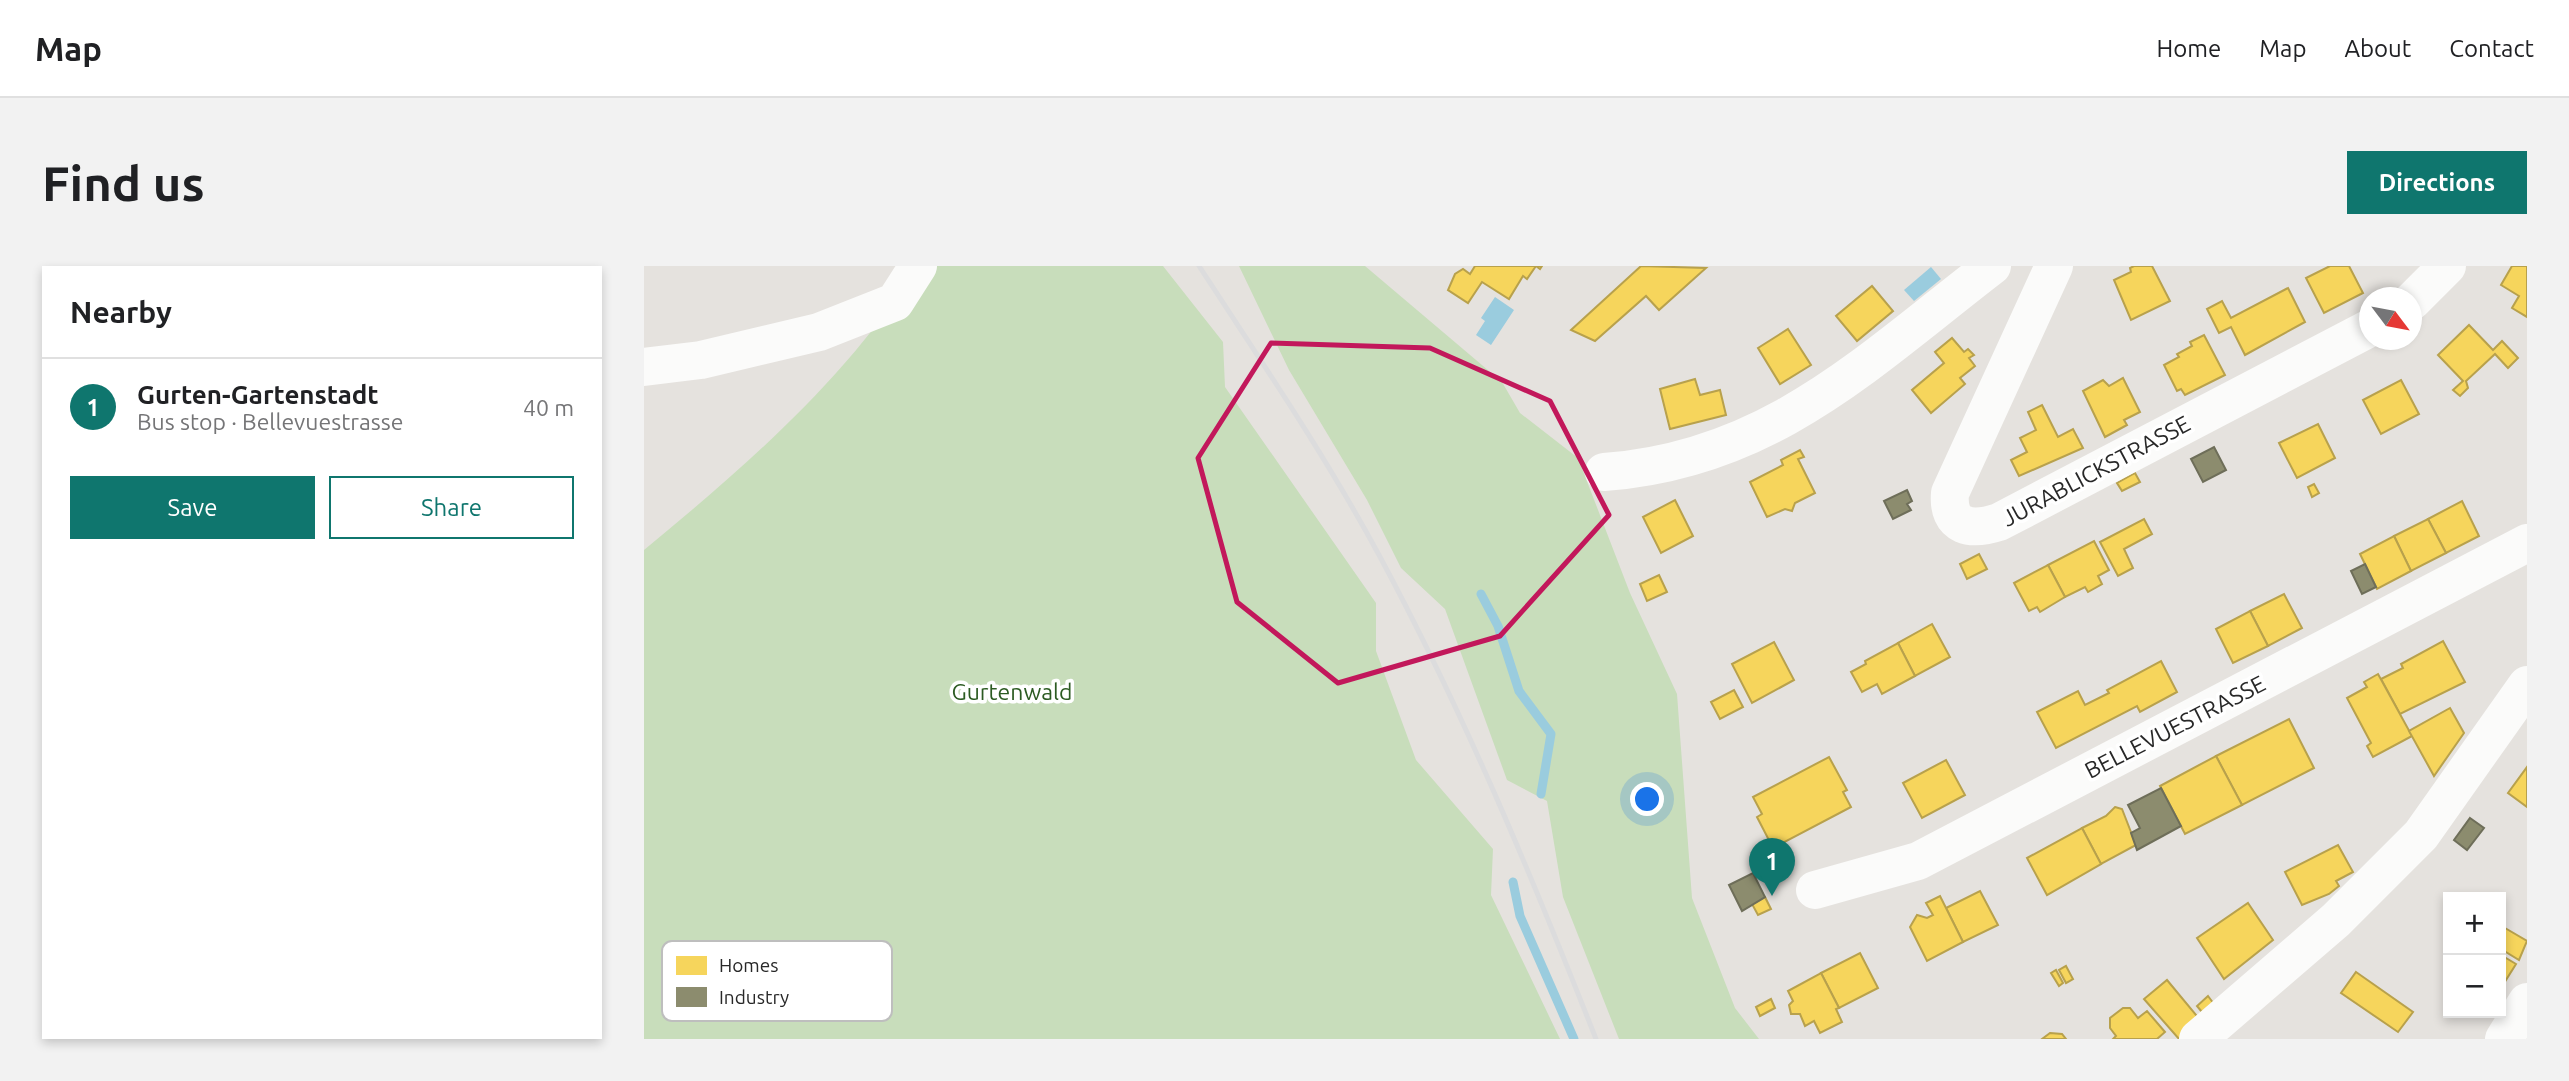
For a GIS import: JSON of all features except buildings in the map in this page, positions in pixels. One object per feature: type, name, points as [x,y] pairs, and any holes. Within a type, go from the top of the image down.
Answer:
[{"type":"street","points":[[644,367],[701,360],[819,332],[895,302],[918,266]]},
{"type":"street","points":[[1604,472],[1638,470],[1688,459],[1737,443],[1792,415],[1852,377],[1992,266]]},
{"type":"street","name":"JURABLICKSTRASSE","points":[[2054,266],[1950,493],[1949,507],[1954,518],[1966,526],[1982,528],[1999,522],[2359,334]]},
{"type":"street","points":[[2422,291],[2447,266]]},
{"type":"street","name":"BELLEVUESTRASSE","points":[[1815,890],[1918,861],[2527,543]]},
{"type":"street","points":[[2198,1039],[2336,920],[2421,835],[2527,685]]},
{"type":"street","points":[[2504,1039],[2527,1002]]},
{"type":"highlighted area","points":[[1271,343],[1430,348],[1550,401],[1609,515],[1500,636],[1338,683],[1237,602],[1198,458]]},
{"type":"green space","name":"Gurtenwald","points":[[918,266],[1163,266],[1223,342],[1225,387],[1376,603],[1376,651],[1416,760],[1493,849],[1491,895],[1560,1039],[644,1039],[644,550],[720,486],[793,418],[827,383],[890,307]]},
{"type":"green space","points":[[1239,266],[1365,266],[1502,382],[1520,413],[1578,458],[1630,593],[1677,694],[1692,898],[1735,1008],[1759,1039],[1619,1039],[1563,897],[1547,801],[1507,780],[1445,609],[1401,568],[1367,500],[1289,370]]},
{"type":"water","points":[[1931,267],[1941,279],[1914,301],[1904,290]]},
{"type":"water","points":[[1495,297],[1514,310],[1491,345],[1476,335],[1485,321],[1481,318]]},
{"type":"waterway","points":[[1481,594],[1498,626],[1519,691],[1551,734],[1541,794]]},
{"type":"waterway","points":[[1513,882],[1520,916],[1574,1039]]},
{"type":"railway","points":[[1199,266],[1337,481],[1410,614],[1495,794],[1596,1039]]},
{"type":"place","name":"Gurten-Gartenstadt","points":[[1772,896]]}]
